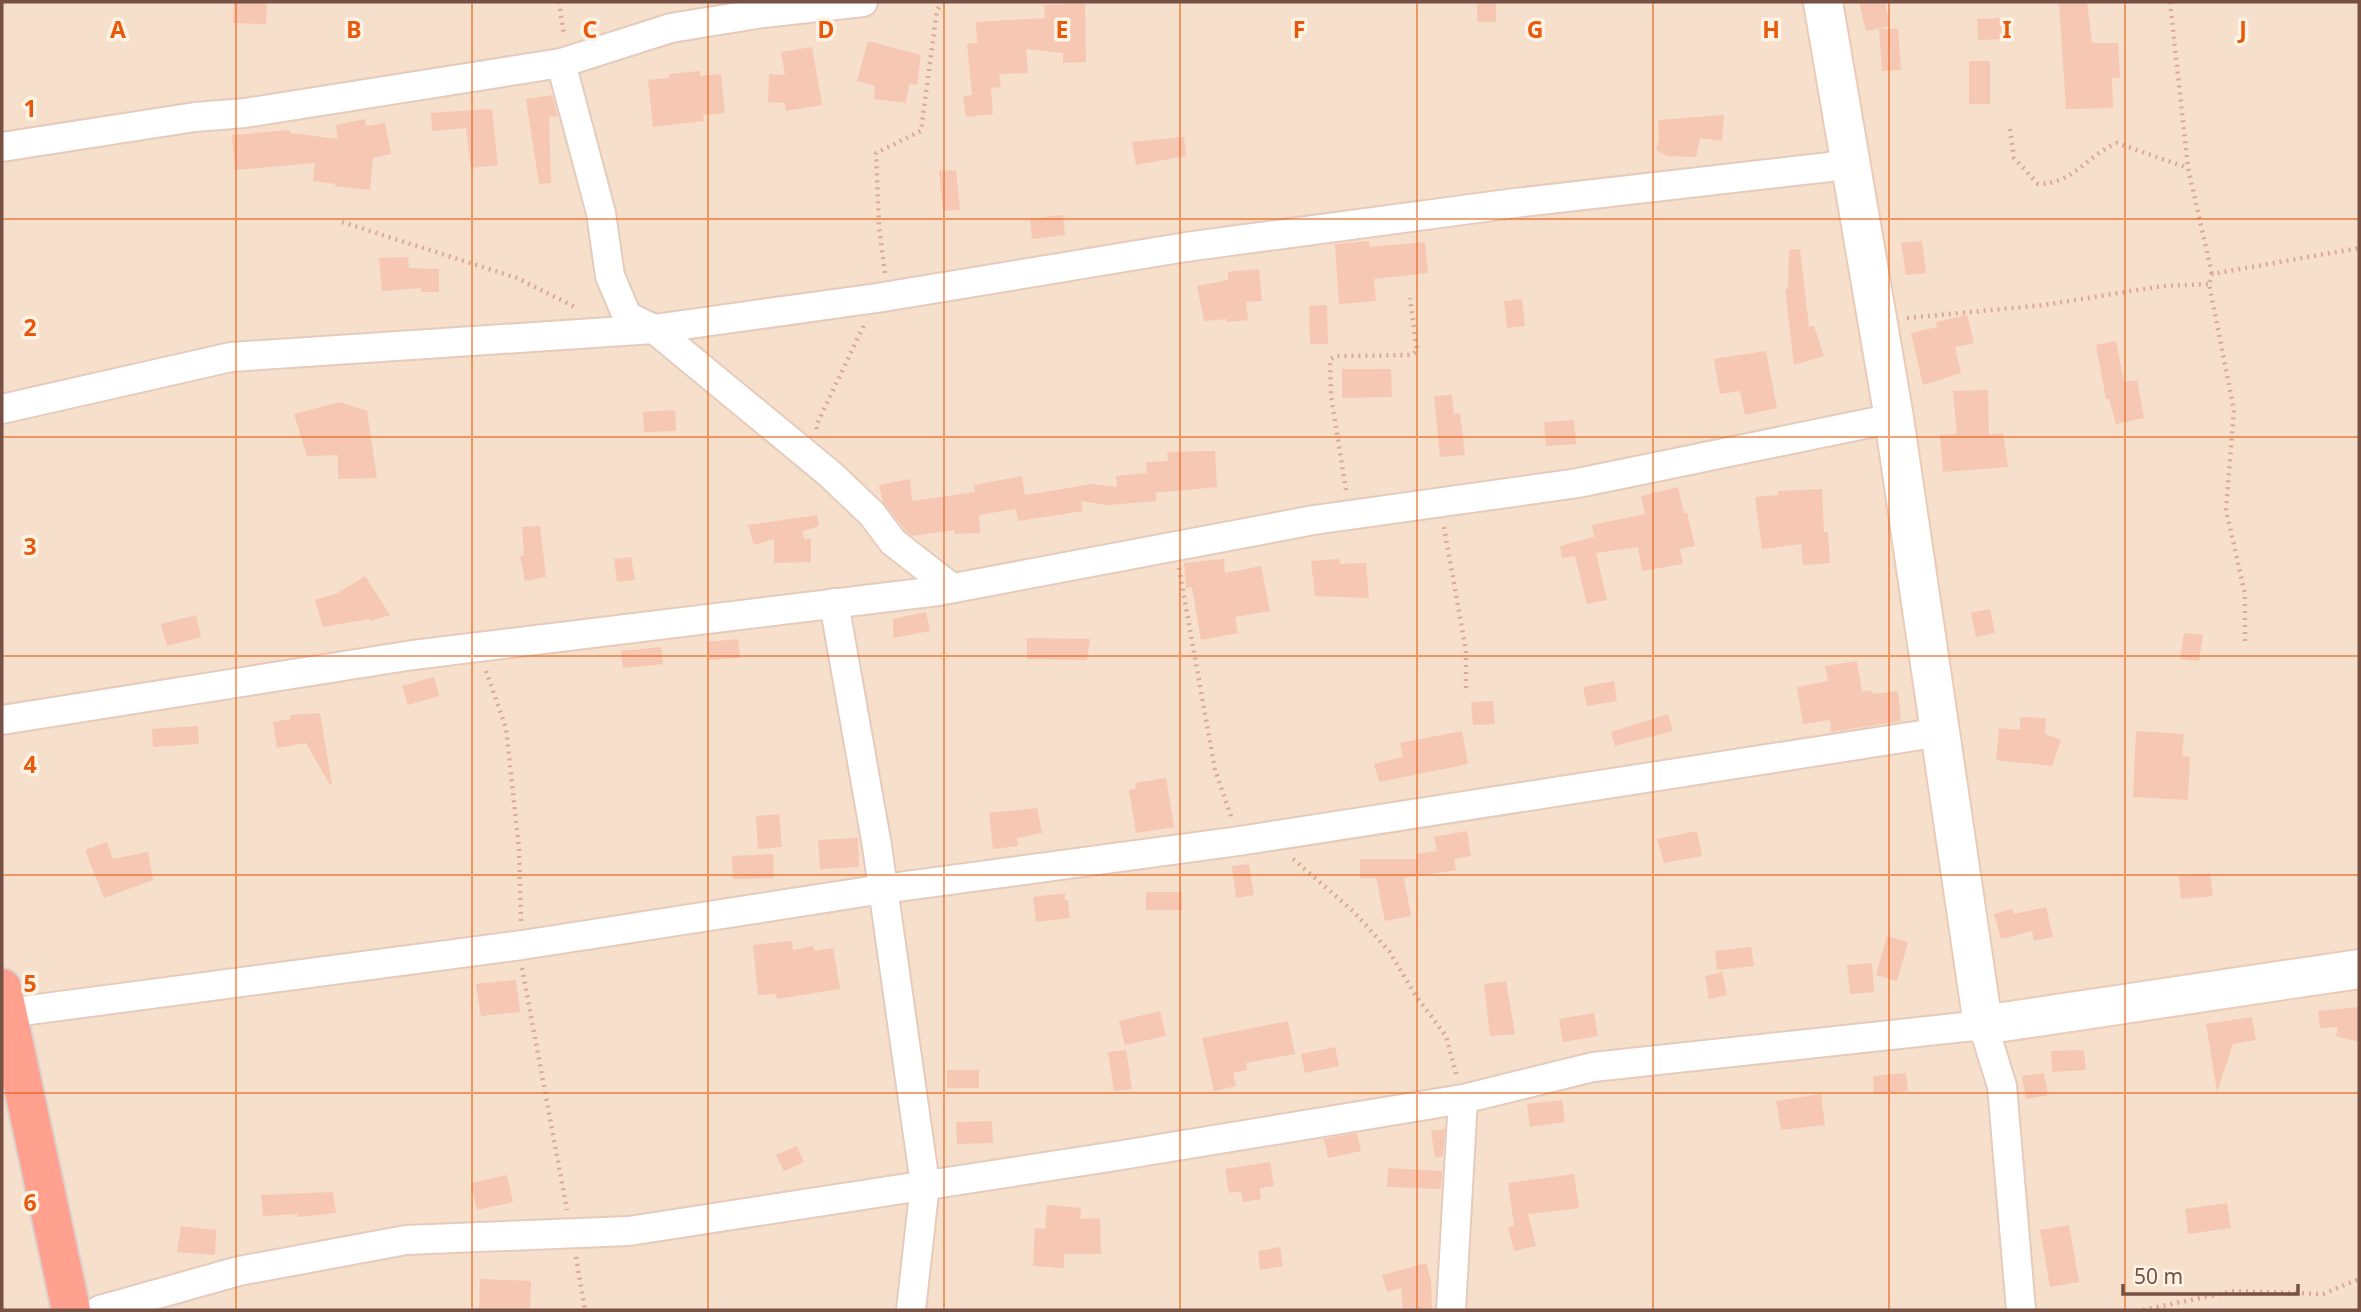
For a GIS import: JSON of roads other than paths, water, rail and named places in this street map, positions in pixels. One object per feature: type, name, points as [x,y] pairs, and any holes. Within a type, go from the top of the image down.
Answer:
[{"type":"highway","points":[[6,1020],[71,1310]]},
{"type":"street","points":[[2,147],[195,117],[246,113],[561,63],[671,28],[763,13],[863,2]]},
{"type":"street","points":[[1823,2],[1894,418],[1983,1025],[2003,1086],[2021,1310]]},
{"type":"street","points":[[561,63],[601,213],[610,276],[627,316],[654,329],[830,474],[872,514],[893,542],[952,588]]},
{"type":"street","points":[[2,410],[231,357],[654,329],[877,298],[1200,245],[1515,203],[1829,167],[1850,162]]},
{"type":"street","points":[[2,720],[413,655],[952,588],[1350,515],[1578,482],[1894,418]]},
{"type":"street","points":[[834,603],[883,889],[925,1184],[911,1310]]},
{"type":"street","points":[[6,1020],[883,889],[1239,841],[1941,732]]},
{"type":"street","points":[[100,1310],[239,1271],[406,1240],[629,1231],[1463,1100],[1593,1068],[1983,1025],[2359,969]]},
{"type":"street","points":[[1451,1310],[1463,1100]]}]
